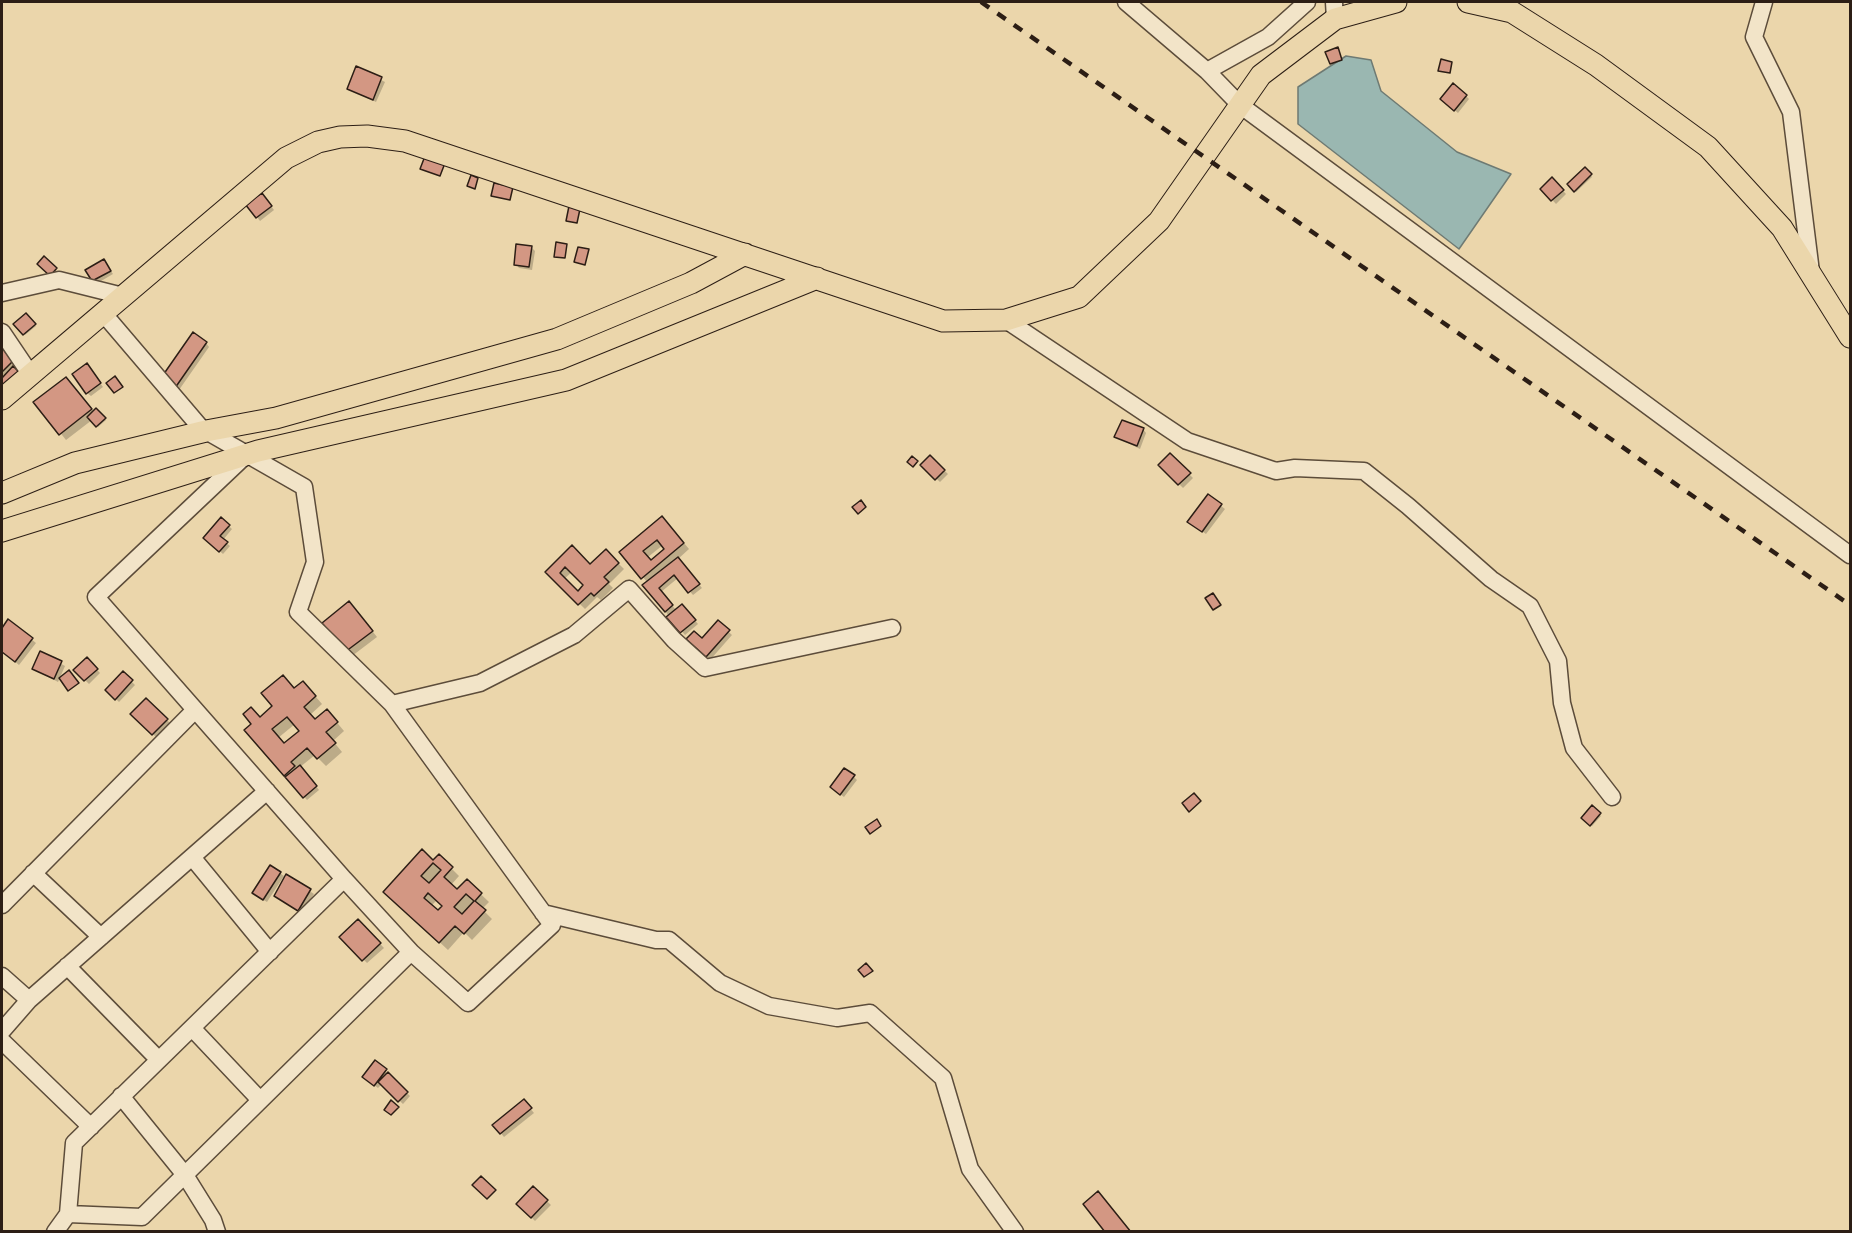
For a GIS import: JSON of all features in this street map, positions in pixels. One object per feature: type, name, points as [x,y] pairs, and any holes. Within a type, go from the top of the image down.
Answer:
[{"type":"main road","points":[[2,399],[286,158],[318,142],[340,137],[367,136],[405,141],[943,321],[1006,320],[1078,297],[1159,221],[1261,75],[1334,10],[1396,2]]},
{"type":"main road","points":[[1468,2],[1509,7],[1596,65],[1708,147],[1782,228],[1851,337]]},
{"type":"main road","points":[[2,493],[75,463],[206,431],[276,418],[557,339],[691,283],[745,254]]},
{"type":"main road","points":[[2,531],[247,454],[566,380],[817,279]]},
{"type":"street","points":[[1126,2],[1207,71],[1240,105],[1851,555]]},
{"type":"street","points":[[1207,71],[1268,37],[1307,2]]},
{"type":"street","points":[[1764,2],[1754,37],[1791,112],[1811,274]]},
{"type":"street","points":[[2,293],[59,280],[123,297]]},
{"type":"street","points":[[103,313],[206,431],[247,454],[304,487],[315,562],[298,612],[392,704],[552,925],[468,1003],[411,952],[344,879],[96,597],[247,454]]},
{"type":"street","points":[[1006,320],[1188,441],[1276,471],[1306,468],[1364,471],[1408,506],[1491,579],[1530,606],[1558,661],[1562,703],[1574,748],[1612,797]]},
{"type":"street","points":[[2,332],[31,375]]},
{"type":"street","points":[[392,704],[480,683],[574,635],[628,589],[674,640],[705,668],[892,628]]},
{"type":"street","points":[[2,905],[195,710]]},
{"type":"street","points":[[2,1031],[29,1000],[267,791]]},
{"type":"street","points":[[192,857],[270,952]]},
{"type":"street","points":[[33,873],[101,937]]},
{"type":"street","points":[[55,1232],[68,1214],[74,1143],[344,879]]},
{"type":"street","points":[[543,913],[656,940],[669,940],[720,983],[769,1006],[837,1018],[870,1013],[943,1078],[970,1169],[1015,1232]]},
{"type":"street","points":[[68,1214],[142,1217],[411,952]]},
{"type":"street","points":[[67,966],[159,1060]]},
{"type":"street","points":[[2,976],[29,1000]]},
{"type":"street","points":[[192,1028],[260,1100]]},
{"type":"street","points":[[2,1041],[91,1127]]},
{"type":"street","points":[[121,1096],[185,1175],[213,1220],[217,1232]]},
{"type":"water","points":[[1346,56],[1371,60],[1381,91],[1457,152],[1511,174],[1459,249],[1298,124],[1298,87]]},
{"type":"building","points":[[1338,47],[1342,60],[1330,64],[1325,52]]},
{"type":"building","points":[[1441,59],[1452,62],[1450,73],[1438,71]]},
{"type":"building","points":[[356,66],[382,77],[373,100],[347,89]]},
{"type":"building","points":[[1453,83],[1467,95],[1454,111],[1440,99]]},
{"type":"building","points":[[425,156],[445,163],[440,176],[420,169]]},
{"type":"building","points":[[1585,167],[1592,174],[1574,192],[1567,184]]},
{"type":"building","points":[[471,175],[478,178],[475,189],[467,186]]},
{"type":"building","points":[[1552,177],[1564,190],[1551,201],[1540,189]]},
{"type":"building","points":[[494,183],[513,187],[510,200],[491,196]]},
{"type":"building","points":[[262,193],[272,206],[256,218],[245,204]]},
{"type":"building","points":[[569,206],[580,209],[577,223],[566,221]]},
{"type":"building","points":[[556,242],[567,244],[565,258],[554,257]]},
{"type":"building","points":[[516,244],[532,246],[529,267],[514,265]]},
{"type":"building","points":[[578,247],[589,249],[585,265],[574,262]]},
{"type":"building","points":[[44,256],[57,268],[50,276],[37,264]]},
{"type":"building","points":[[104,259],[111,271],[92,281],[85,270]]},
{"type":"building","points":[[26,313],[36,324],[23,335],[13,324]]},
{"type":"building","points":[[193,332],[207,342],[175,388],[161,378]]},
{"type":"building","points":[[2,348],[13,361],[2,372]]},
{"type":"building","points":[[87,363],[101,383],[86,394],[72,374]]},
{"type":"building","points":[[13,366],[21,374],[6,390],[2,386],[2,378]]},
{"type":"building","points":[[115,376],[123,387],[114,393],[106,383]]},
{"type":"building","points":[[66,377],[92,409],[59,435],[33,402]]},
{"type":"building","points":[[96,408],[106,418],[96,427],[87,417]]},
{"type":"building","points":[[1122,420],[1144,428],[1137,446],[1114,437]]},
{"type":"building","points":[[1170,453],[1191,473],[1178,485],[1158,465]]},
{"type":"building","points":[[930,455],[945,470],[935,480],[920,465]]},
{"type":"building","points":[[912,456],[918,461],[913,467],[907,462]]},
{"type":"building","points":[[1208,494],[1222,504],[1202,532],[1187,522]]},
{"type":"building","points":[[861,500],[866,507],[858,514],[852,507]]},
{"type":"building","points":[[662,516],[684,543],[641,579],[619,552]],"holes":[[[657,540],[664,549],[651,560],[643,551]]]},
{"type":"building","points":[[221,517],[230,525],[220,536],[228,542],[219,552],[203,538]]},
{"type":"building","points":[[572,545],[590,564],[606,549],[619,563],[604,577],[609,582],[594,596],[591,593],[578,605],[545,572]],"holes":[[[565,567],[583,585],[578,591],[560,573]]]},
{"type":"building","points":[[678,557],[700,584],[688,593],[674,575],[659,588],[673,605],[665,612],[642,585]]},
{"type":"building","points":[[1213,593],[1221,605],[1213,610],[1205,598]]},
{"type":"building","points":[[349,601],[373,631],[345,652],[322,623]]},
{"type":"building","points":[[682,604],[696,620],[680,633],[666,617]]},
{"type":"building","points":[[8,619],[33,638],[15,662],[2,652],[2,628]]},
{"type":"building","points":[[718,620],[730,630],[706,657],[686,639],[694,631],[702,638]]},
{"type":"building","points":[[40,651],[62,661],[54,679],[32,669]]},
{"type":"building","points":[[87,657],[98,669],[84,681],[73,670]]},
{"type":"building","points":[[69,670],[79,683],[68,691],[59,678]]},
{"type":"building","points":[[123,671],[133,680],[115,700],[105,690]]},
{"type":"building","points":[[283,675],[294,688],[303,681],[316,696],[304,707],[315,719],[327,709],[338,722],[326,732],[336,743],[317,759],[307,748],[291,762],[295,766],[284,776],[244,730],[251,724],[243,714],[251,707],[260,717],[272,706],[261,693]],"holes":[[[287,717],[299,731],[284,743],[272,729]]]},
{"type":"building","points":[[146,698],[168,719],[152,735],[130,714]]},
{"type":"building","points":[[300,765],[317,786],[303,798],[285,777]]},
{"type":"building","points":[[844,768],[855,775],[840,795],[830,787]]},
{"type":"building","points":[[1194,793],[1201,801],[1189,812],[1182,803]]},
{"type":"building","points":[[1592,805],[1601,813],[1590,826],[1581,818]]},
{"type":"building","points":[[877,819],[881,826],[870,834],[865,827]]},
{"type":"building","points":[[422,849],[433,860],[439,854],[453,867],[444,877],[457,889],[467,879],[482,893],[475,901],[486,910],[464,934],[455,926],[439,943],[383,892]],"holes":[[[433,863],[441,870],[429,883],[421,876]],[[428,893],[442,906],[438,910],[424,898]],[[466,894],[474,901],[462,914],[454,907]]]},
{"type":"building","points":[[270,865],[281,872],[263,900],[252,893]]},
{"type":"building","points":[[286,874],[311,889],[298,911],[274,896]]},
{"type":"building","points":[[358,919],[381,943],[362,961],[339,937]]},
{"type":"building","points":[[866,963],[873,971],[864,977],[858,970]]},
{"type":"building","points":[[375,1060],[387,1069],[374,1086],[362,1077]]},
{"type":"building","points":[[388,1072],[408,1092],[398,1102],[378,1082]]},
{"type":"building","points":[[524,1099],[532,1108],[500,1134],[492,1125]]},
{"type":"building","points":[[391,1100],[399,1107],[391,1115],[384,1110]]},
{"type":"building","points":[[481,1176],[496,1190],[487,1199],[472,1185]]},
{"type":"building","points":[[533,1186],[548,1200],[531,1218],[516,1204]]},
{"type":"building","points":[[1098,1191],[1131,1232],[1105,1232],[1083,1204]]},
{"type":"railway","points":[[981,2],[1850,605]]}]
